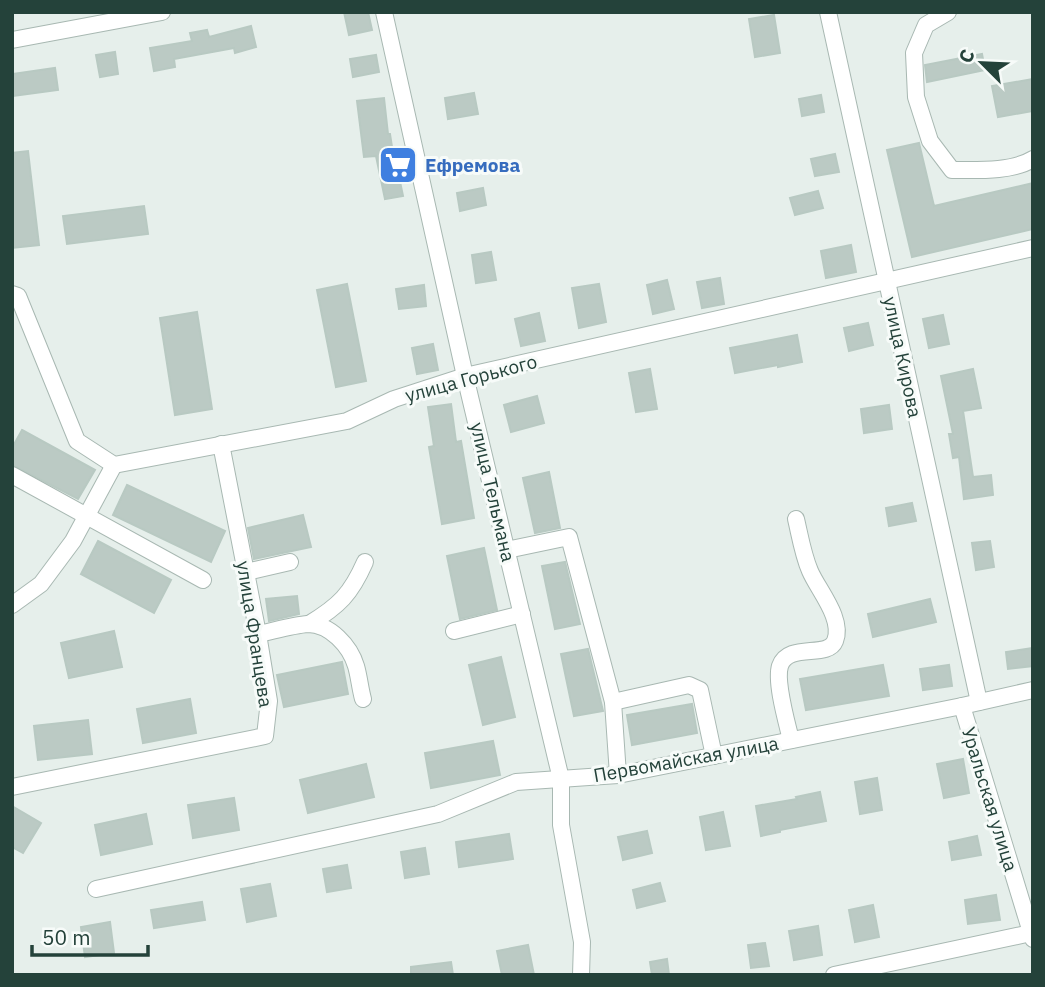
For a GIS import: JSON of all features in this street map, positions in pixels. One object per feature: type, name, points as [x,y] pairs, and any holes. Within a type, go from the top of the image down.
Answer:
[{"type":"street","points":[[13,40],[162,12]]},
{"type":"street","name":"улица Тельмана","points":[[384,12],[465,376],[561,779],[561,825],[582,942],[581,975]]},
{"type":"street","name":"улица Кирова","points":[[828,12],[979,702]]},
{"type":"street","points":[[948,12],[926,25],[914,52],[916,97],[930,141],[951,170],[983,170],[1024,164],[1033,159]]},
{"type":"street","name":"улица Горького","points":[[114,465],[347,421],[394,399],[465,376],[1033,248]]},
{"type":"street","points":[[12,294],[18,296],[77,440],[114,465],[73,541],[41,584],[12,605]]},
{"type":"street","name":"улица Францева","points":[[12,788],[265,736],[269,701],[221,444]]},
{"type":"street","points":[[12,475],[203,580]]},
{"type":"street","points":[[791,740],[778,678],[779,667],[783,658],[793,653],[829,648],[834,643],[836,632],[834,617],[810,571],[796,519]]},
{"type":"street","points":[[507,550],[569,537],[613,702],[618,775]]},
{"type":"street","points":[[246,572],[290,562]]},
{"type":"street","points":[[258,634],[309,624],[331,611],[347,596],[365,562]]},
{"type":"street","points":[[454,631],[522,614]]},
{"type":"street","points":[[309,624],[324,628],[338,638],[350,652],[356,664],[362,699]]},
{"type":"street","points":[[613,702],[689,685],[700,690],[714,756]]},
{"type":"street","name":"Первомайская улица","points":[[96,889],[439,814],[516,782],[618,775],[1033,690]]},
{"type":"street","name":"Уральская улица","points":[[834,975],[1032,936],[962,706]]},
{"type":"building","points":[[344,12],[368,12],[372,30],[349,35]]},
{"type":"building","points":[[774,15],[780,53],[755,57],[749,19]]},
{"type":"building","points":[[251,26],[256,47],[235,53],[234,48],[174,59],[175,67],[154,71],[150,48],[192,41],[190,33],[207,30],[209,37]]},
{"type":"building","points":[[115,52],[118,74],[100,77],[96,55]]},
{"type":"building","points":[[982,54],[985,70],[927,82],[925,65]]},
{"type":"building","points":[[376,55],[379,72],[353,77],[350,59]]},
{"type":"building","points":[[55,68],[58,90],[12,96],[12,74]]},
{"type":"building","points":[[1033,79],[1033,111],[998,117],[992,86]]},
{"type":"building","points":[[474,93],[478,114],[448,119],[445,98]]},
{"type":"building","points":[[821,95],[824,112],[802,116],[799,99]]},
{"type":"building","points":[[384,98],[388,134],[403,196],[385,199],[376,156],[364,157],[357,101]]},
{"type":"building","points":[[919,143],[934,206],[1033,183],[1033,229],[912,257],[887,150]]},
{"type":"building","points":[[28,151],[39,245],[12,248],[12,153]]},
{"type":"building","points":[[835,154],[839,172],[815,176],[811,159]]},
{"type":"building","points":[[483,188],[486,205],[460,211],[457,193]]},
{"type":"building","points":[[818,191],[823,208],[795,215],[790,198]]},
{"type":"building","points":[[144,206],[148,234],[67,244],[63,216]]},
{"type":"building","points":[[851,245],[856,272],[826,278],[821,251]]},
{"type":"building","points":[[491,252],[496,280],[476,283],[472,255]]},
{"type":"building","points":[[720,278],[724,304],[702,308],[697,282]]},
{"type":"building","points":[[667,280],[674,309],[653,314],[647,285]]},
{"type":"building","points":[[347,284],[366,381],[336,387],[317,290]]},
{"type":"building","points":[[599,284],[606,322],[579,328],[572,288]]},
{"type":"building","points":[[424,285],[426,306],[399,309],[396,289]]},
{"type":"building","points":[[197,312],[212,409],[175,415],[160,318]]},
{"type":"building","points":[[539,313],[545,341],[521,346],[515,319]]},
{"type":"building","points":[[943,315],[949,344],[929,348],[923,319]]},
{"type":"building","points":[[868,323],[873,345],[849,351],[844,328]]},
{"type":"building","points":[[797,335],[802,362],[735,373],[730,348]]},
{"type":"building","points":[[433,344],[438,370],[417,374],[412,348]]},
{"type":"building","points":[[650,369],[657,409],[636,412],[629,373]]},
{"type":"building","points":[[973,369],[981,408],[963,411],[973,477],[991,475],[993,495],[964,499],[959,457],[953,458],[949,434],[953,434],[941,376]]},
{"type":"building","points":[[537,396],[544,423],[511,432],[504,405]]},
{"type":"building","points":[[451,404],[456,442],[461,441],[474,518],[442,524],[429,447],[434,446],[428,407]]},
{"type":"building","points":[[889,405],[892,429],[864,433],[861,409]]},
{"type":"building","points":[[22,430],[95,470],[78,499],[12,465],[12,448]]},
{"type":"building","points":[[549,472],[560,528],[535,533],[523,478]]},
{"type":"building","points":[[127,485],[225,531],[211,562],[113,515]]},
{"type":"building","points":[[912,503],[916,521],[889,526],[886,508]]},
{"type":"building","points":[[303,515],[311,547],[254,559],[248,528]]},
{"type":"building","points":[[98,541],[171,580],[154,613],[81,574]]},
{"type":"building","points":[[990,541],[994,567],[976,570],[972,543]]},
{"type":"building","points":[[484,548],[497,610],[460,619],[447,556]]},
{"type":"building","points":[[565,562],[580,624],[555,629],[542,566]]},
{"type":"building","points":[[297,596],[299,614],[269,621],[266,599]]},
{"type":"building","points":[[930,599],[936,622],[873,637],[868,614]]},
{"type":"building","points":[[114,631],[122,667],[69,678],[61,643]]},
{"type":"building","points":[[1033,648],[1033,666],[1008,669],[1006,652]]},
{"type":"building","points":[[588,649],[603,711],[574,716],[561,654]]},
{"type":"building","points":[[501,657],[515,717],[483,725],[469,665]]},
{"type":"building","points":[[342,662],[348,694],[284,707],[277,675]]},
{"type":"building","points":[[883,665],[889,696],[806,710],[800,679]]},
{"type":"building","points":[[949,665],[952,686],[923,690],[920,669]]},
{"type":"building","points":[[190,699],[196,733],[143,743],[137,709]]},
{"type":"building","points":[[692,704],[697,733],[632,745],[627,715]]},
{"type":"building","points":[[88,720],[92,754],[38,760],[34,726]]},
{"type":"building","points":[[493,741],[500,775],[431,788],[425,753]]},
{"type":"building","points":[[963,759],[969,793],[944,798],[937,764]]},
{"type":"building","points":[[366,764],[374,797],[308,813],[300,780]]},
{"type":"building","points":[[877,778],[882,810],[860,814],[855,782]]},
{"type":"building","points":[[820,792],[826,821],[761,836],[756,806]]},
{"type":"building","points":[[234,798],[239,830],[193,838],[188,805]]},
{"type":"building","points":[[12,806],[41,823],[23,853],[12,847]]},
{"type":"building","points":[[723,812],[730,846],[706,850],[700,817]]},
{"type":"building","points":[[146,814],[152,844],[101,855],[95,825]]},
{"type":"building","points":[[647,831],[652,853],[623,860],[618,837]]},
{"type":"building","points":[[509,834],[513,859],[459,867],[456,842]]},
{"type":"building","points":[[977,836],[981,855],[952,860],[949,842]]},
{"type":"building","points":[[425,848],[429,874],[405,878],[401,852]]},
{"type":"building","points":[[347,865],[351,888],[327,892],[323,869]]},
{"type":"building","points":[[660,883],[665,901],[637,908],[633,890]]},
{"type":"building","points":[[270,884],[276,916],[247,922],[241,889]]},
{"type":"building","points":[[996,895],[1000,920],[968,924],[965,900]]},
{"type":"building","points":[[202,902],[205,920],[154,928],[151,910]]},
{"type":"building","points":[[873,905],[879,937],[855,942],[849,910]]},
{"type":"building","points":[[110,922],[114,953],[85,957],[81,927]]},
{"type":"building","points":[[818,926],[822,955],[794,960],[789,931]]},
{"type":"building","points":[[765,943],[769,966],[751,968],[748,945]]},
{"type":"building","points":[[528,945],[534,975],[502,975],[497,951]]},
{"type":"building","points":[[667,959],[669,975],[652,975],[650,962]]},
{"type":"building","points":[[451,962],[453,975],[411,975],[411,967]]},
{"type":"place","name":"Ефремова","points":[[398,165]]}]
